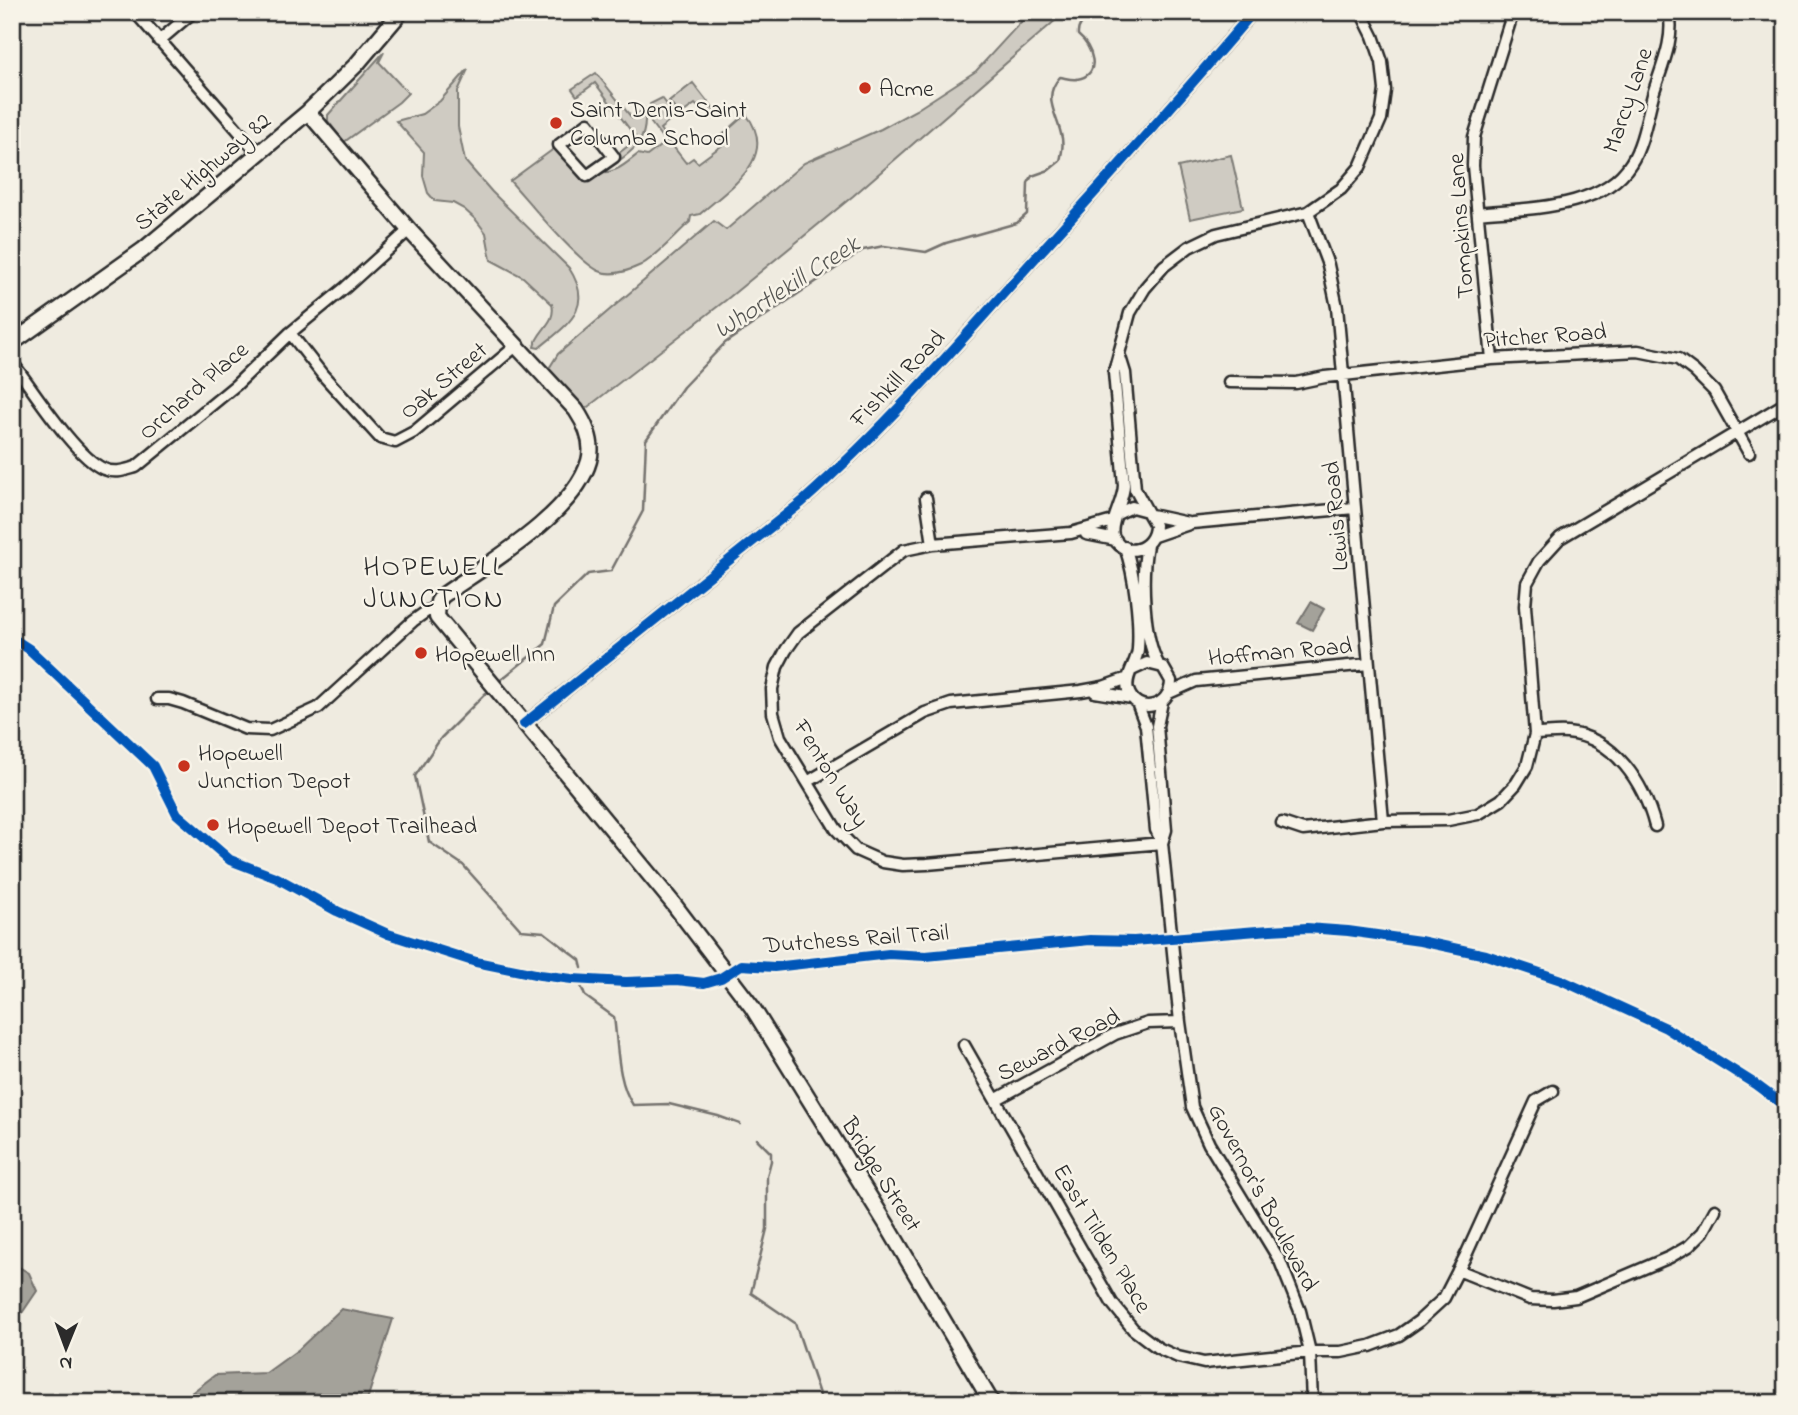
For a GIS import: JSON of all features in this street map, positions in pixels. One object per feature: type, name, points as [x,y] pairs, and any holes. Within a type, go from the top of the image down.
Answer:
[{"type":"main road","name":"State Highway 82","points":[[12,343],[143,250],[308,112],[356,65],[401,12]]},
{"type":"main road","points":[[308,112],[410,230],[581,417],[590,444],[589,460],[574,490],[556,510],[533,531],[442,596],[437,611]]},
{"type":"main road","name":"Bridge Street","points":[[437,611],[441,624],[672,902],[778,1047],[992,1403]]},
{"type":"street","points":[[135,12],[258,153]]},
{"type":"street","points":[[159,41],[193,12]]},
{"type":"street","name":"Fishkill Road","points":[[524,724],[802,502],[841,467],[953,350],[1201,75],[1254,12]]},
{"type":"street","points":[[1147,545],[1136,549],[1125,547],[1116,540],[1112,530],[1124,485],[1114,372],[1130,313],[1145,288],[1164,266],[1189,247],[1216,234],[1308,212],[1341,189],[1360,167],[1381,119],[1385,90],[1382,62],[1361,12]]},
{"type":"street","name":"Tompkins Lane","points":[[1492,359],[1473,166],[1474,137],[1513,12]]},
{"type":"street","name":"Marcy Lane","points":[[1478,213],[1585,199],[1613,182],[1631,163],[1670,40],[1669,12]]},
{"type":"street","points":[[588,123],[614,157],[599,167],[587,177],[559,145],[588,123]]},
{"type":"street","name":"Lewis Road","points":[[1308,212],[1328,265],[1337,307],[1383,821]]},
{"type":"street","name":"Orchard Place","points":[[12,362],[70,439],[88,457],[106,470],[120,472],[136,467],[236,385],[290,333],[346,288],[410,230]]},
{"type":"street","name":"Oak Street","points":[[290,333],[322,374],[380,438],[395,442],[414,432],[516,346]]},
{"type":"street","name":"Pitcher Road","points":[[1229,382],[1296,383],[1344,374],[1492,359],[1638,351],[1678,359],[1694,371],[1714,391],[1749,453]]},
{"type":"street","points":[[1081,691],[1106,692],[1150,706],[1162,702],[1169,693],[1171,681],[1151,645],[1143,569],[1147,545],[1154,536],[1155,525],[1135,489],[1125,373],[1120,356]]},
{"type":"street","points":[[1282,823],[1303,830],[1383,821],[1448,820],[1464,818],[1501,800],[1527,766],[1535,734],[1525,595],[1532,572],[1539,561],[1560,538],[1786,403]]},
{"type":"street","points":[[926,498],[933,544]]},
{"type":"street","points":[[1115,518],[1132,507],[1192,523]]},
{"type":"street","points":[[1154,536],[1192,523],[1354,508]]},
{"type":"street","name":"Fenton Way","points":[[1071,533],[1115,518]]},
{"type":"street","name":"Fenton Way","points":[[1116,540],[1071,533],[933,544],[904,550],[798,633],[777,667],[772,689],[773,713],[780,737],[836,828],[856,850],[883,862],[927,864],[1162,843]]},
{"type":"street","points":[[1125,547],[1132,573],[1138,635],[1138,652],[1127,686],[1135,700]]},
{"type":"street","points":[[158,699],[183,703],[246,729],[270,730],[318,708],[412,621],[427,611],[437,611]]},
{"type":"street","points":[[808,781],[925,713],[951,704],[1081,691],[1102,687],[1147,663],[1162,668]]},
{"type":"street","name":"Hoffman Road","points":[[1169,693],[1196,681],[1369,664]]},
{"type":"street","name":"Hoffman Road","points":[[1162,668],[1196,681]]},
{"type":"street","name":"Governor's Boulevard","points":[[1135,700],[1146,726],[1156,830],[1162,843],[1180,1022],[1192,1107],[1209,1144],[1280,1261],[1300,1311],[1310,1352],[1312,1403]]},
{"type":"street","name":"Governor's Boulevard","points":[[1162,702],[1157,726],[1166,830],[1162,843]]},
{"type":"street","points":[[1535,734],[1569,733],[1600,743],[1608,749],[1630,771],[1647,802],[1655,826]]},
{"type":"street","name":"Seward Road","points":[[997,1099],[1115,1034],[1148,1023],[1180,1022]]},
{"type":"street","name":"East Tilden Place","points":[[964,1045],[1112,1303],[1133,1329],[1157,1348],[1178,1357],[1204,1363],[1351,1350],[1399,1335],[1419,1321],[1444,1297],[1536,1101],[1553,1091]]},
{"type":"street","points":[[1458,1270],[1530,1299],[1576,1297],[1670,1257],[1689,1246],[1703,1231],[1716,1210]]},
{"type":"shaded area","points":[[1030,12],[1065,12],[853,196],[726,300],[584,410],[548,370],[558,354],[714,221],[726,230],[804,163],[881,129],[976,71]]},
{"type":"shaded area","points":[[384,52],[379,62],[408,93],[344,142],[328,121],[328,115]]},
{"type":"shaded area","points":[[468,69],[458,91],[458,127],[465,161],[492,192],[569,268],[576,282],[579,305],[575,314],[539,348],[534,347],[552,316],[552,304],[523,277],[491,260],[486,233],[464,209],[453,203],[435,201],[428,193],[423,176],[424,152],[396,121],[422,114],[440,101]]},
{"type":"shaded area","points":[[596,73],[632,118],[644,109],[644,128],[639,142],[613,165],[606,163],[637,139],[595,83],[577,96],[572,89]]},
{"type":"shaded area","points":[[693,83],[718,115],[715,117],[704,104],[699,108],[695,104],[680,115],[669,102]]},
{"type":"shaded area","points":[[662,98],[676,116],[660,129],[666,137],[663,139],[651,123],[650,104]]},
{"type":"shaded area","points":[[746,114],[755,130],[757,144],[754,158],[747,170],[700,214],[691,216],[690,222],[654,256],[625,271],[604,273],[578,256],[510,181],[559,145],[587,176],[593,171],[617,169],[638,154],[647,156],[668,140],[686,163],[693,158],[698,163],[725,143],[720,137]]},
{"type":"shaded area","points":[[1231,155],[1243,208],[1190,219],[1178,167]]},
{"type":"shaded area","points":[[1311,602],[1324,609],[1312,630],[1298,623]]},
{"type":"shaded area","points":[[12,1263],[29,1273],[37,1291],[22,1313],[12,1322]]},
{"type":"shaded area","points":[[341,1309],[393,1319],[366,1403],[178,1403],[215,1375],[266,1373],[299,1349]]},
{"type":"waterway","name":"Whortlekill Creek","points":[[497,683],[545,644],[554,607],[588,574],[611,571],[643,511],[646,440],[683,387],[725,343],[863,250],[884,246],[926,252],[946,243],[1017,223],[1027,214],[1028,183],[1032,176],[1049,170],[1061,158],[1062,137],[1051,98],[1055,84],[1060,77],[1075,79],[1085,76],[1092,66],[1091,53],[1078,31],[1094,12]]},
{"type":"waterway","name":"Whortlekill Creek","points":[[486,693],[441,738],[415,776],[429,842],[463,865],[521,930],[544,932],[580,960],[582,968]]},
{"type":"waterway","name":"Whortlekill Creek","points":[[581,986],[585,996],[614,1017],[621,1074],[633,1105],[669,1104],[740,1124]]},
{"type":"waterway","name":"Whortlekill Creek","points":[[757,1139],[771,1153],[771,1161],[767,1176],[767,1229],[751,1293],[795,1323],[822,1403]]},
{"type":"cycle path","points":[[524,724],[802,502],[832,475],[973,328],[1253,12]]},
{"type":"cycle path","name":"Dutchess Rail Trail","points":[[12,638],[29,649],[153,766],[177,814],[230,860],[277,878],[337,911],[388,934],[476,962],[572,979],[626,982],[677,980],[704,983],[721,978],[741,965],[774,967],[889,954],[926,956],[1090,940],[1134,941],[1307,928],[1348,931],[1420,941],[1486,955],[1561,980],[1666,1028],[1755,1084],[1786,1107]]},
{"type":"place","name":"Acme","points":[[865,88]]},
{"type":"place","name":"Saint Denis-Saint Columba School","points":[[556,123]]},
{"type":"place","name":"Hopewell Inn","points":[[421,653]]},
{"type":"place","name":"Hopewell Junction Depot","points":[[184,766]]},
{"type":"place","name":"Hopewell Depot Trailhead","points":[[213,825]]},
{"type":"district","name":"HOPEWELL JUNCTION","points":[[434,581]]}]
